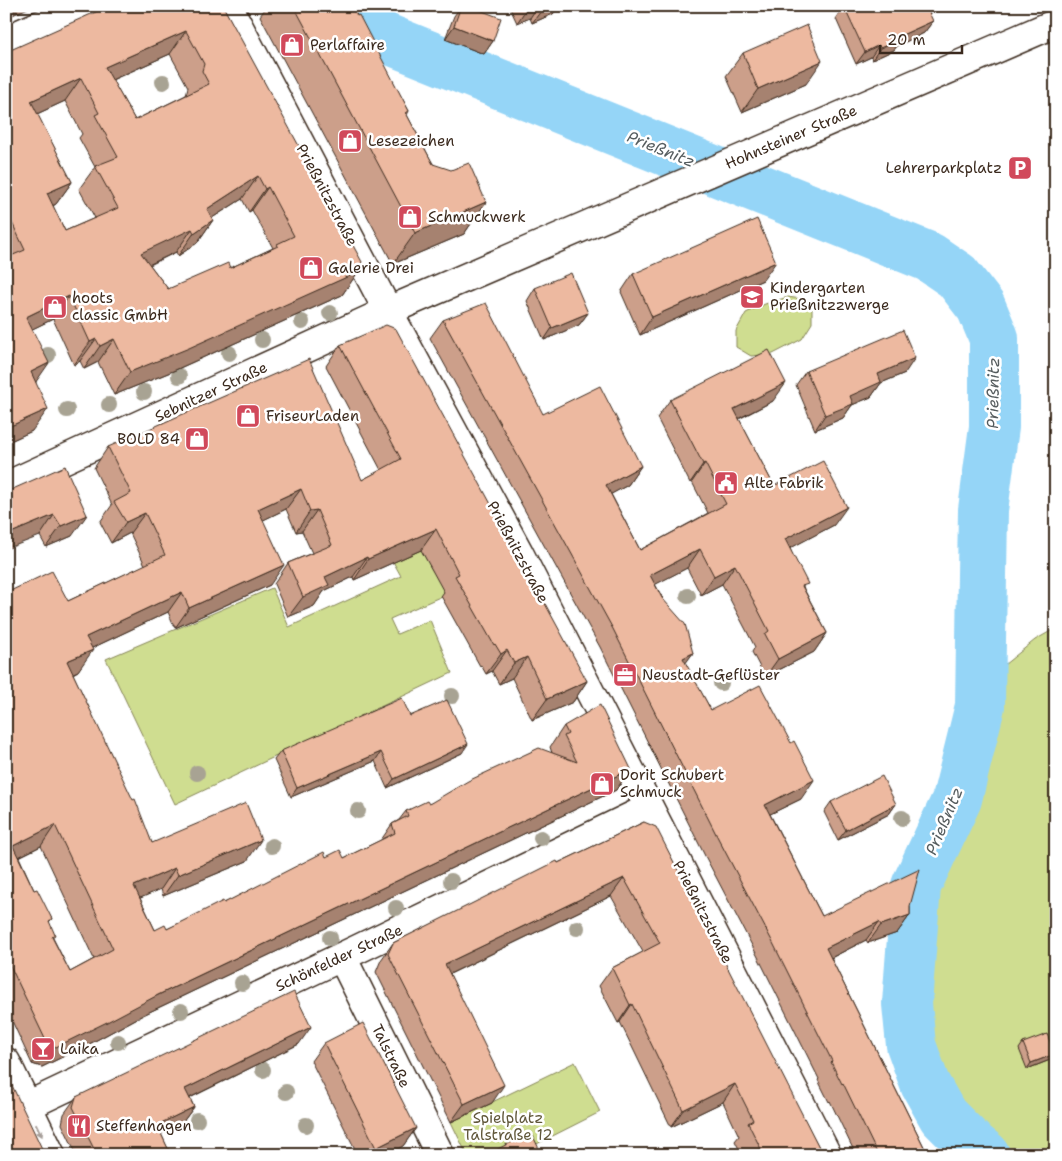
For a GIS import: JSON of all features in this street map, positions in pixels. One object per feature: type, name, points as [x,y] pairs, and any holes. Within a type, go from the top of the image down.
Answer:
[{"type":"street","points":[[6,40],[82,6]]},
{"type":"street","name":"Prießnitzstraße","points":[[228,6],[388,311],[519,553],[827,1155]]},
{"type":"street","name":"Hohnsteiner Straße","points":[[388,311],[1056,23]]},
{"type":"street","name":"Sebnitzer Straße","points":[[6,486],[388,311]]},
{"type":"street","name":"Schönfelder Straße","points":[[27,1106],[342,957],[650,808]]},
{"type":"street","name":"Talstraße","points":[[342,957],[440,1155]]},
{"type":"street","points":[[6,1062],[50,1155]]},
{"type":"green space","points":[[788,297],[801,299],[812,308],[812,323],[802,339],[773,354],[751,356],[736,347],[736,331],[746,313],[765,304]]},
{"type":"green space","points":[[413,524],[422,551],[432,570],[449,593],[390,619],[397,634],[430,620],[452,673],[175,804],[106,659],[272,588],[289,627],[401,576],[380,538]]},
{"type":"green space","points":[[1056,628],[1056,1155],[995,1155],[948,1111],[923,1057],[920,955],[928,883],[963,807],[999,669],[1035,640]]},
{"type":"green space","name":"Spielplatz Talstraße 12","points":[[575,1062],[600,1112],[515,1155],[467,1155],[451,1122]]},
{"type":"building","points":[[109,6],[223,6],[362,262],[358,272],[189,348],[130,372],[114,339],[100,346],[96,339],[90,342],[69,296],[26,317],[49,363],[31,372],[48,409],[6,428],[6,258],[25,250],[6,210],[6,171],[9,170],[6,166],[6,52]],"holes":[[[186,31],[204,64],[202,71],[209,84],[135,120],[105,67]],[[81,78],[99,113],[95,115],[118,157],[95,166],[118,208],[65,231],[47,193],[72,182],[31,101]],[[258,176],[265,189],[268,187],[294,236],[277,244],[278,246],[230,268],[228,263],[168,289],[141,253],[192,229],[194,233],[213,220],[207,209]]]},
{"type":"building","points":[[294,6],[352,6],[357,16],[359,15],[409,111],[406,113],[433,164],[451,170],[469,163],[486,202],[415,233]]},
{"type":"building","points":[[461,6],[469,6],[501,18],[493,41],[454,26]]},
{"type":"building","points":[[523,6],[536,6],[525,11]]},
{"type":"building","points":[[539,6],[551,6],[541,11]]},
{"type":"building","points":[[845,6],[926,6],[933,21],[902,35],[903,38],[880,48],[879,45],[865,52]]},
{"type":"building","points":[[807,25],[822,61],[758,89],[743,53]]},
{"type":"building","points":[[757,219],[776,262],[652,317],[633,274]]},
{"type":"building","points":[[571,273],[588,313],[552,328],[535,288]]},
{"type":"building","points":[[486,303],[543,414],[600,386],[641,466],[606,485],[640,550],[726,504],[670,400],[769,350],[786,383],[734,409],[774,486],[823,461],[847,507],[785,539],[808,584],[802,586],[827,633],[778,659],[765,634],[769,631],[735,565],[714,576],[700,549],[650,575],[662,598],[685,624],[693,653],[683,658],[711,710],[760,685],[791,743],[794,741],[814,780],[765,805],[822,916],[920,869],[910,906],[910,915],[881,925],[879,922],[826,948],[928,1155],[878,1155],[771,939],[613,629],[443,320]]},
{"type":"building","points":[[386,325],[396,329],[587,681],[547,699],[527,657],[514,663],[507,650],[501,654],[455,576],[459,574],[436,529],[368,559],[367,557],[325,577],[329,585],[303,597],[288,563],[332,545],[317,510],[310,511],[301,489],[258,509],[284,565],[189,608],[182,592],[86,637],[93,650],[67,661],[133,800],[135,799],[152,843],[246,803],[261,840],[178,875],[175,868],[134,886],[155,930],[165,925],[167,929],[223,901],[224,903],[324,852],[326,857],[340,850],[344,858],[395,833],[392,824],[408,816],[406,811],[427,801],[429,804],[468,781],[539,748],[577,762],[564,736],[568,734],[564,726],[600,705],[631,769],[158,995],[56,1047],[47,1043],[6,957],[6,593],[52,571],[68,601],[165,555],[145,513],[126,522],[114,502],[131,493],[108,447],[309,359],[362,480],[401,459],[340,345]],"holes":[[[55,825],[113,949],[70,972],[52,937],[55,935],[49,921],[52,919],[37,889],[34,890],[13,846]]]},
{"type":"building","points":[[903,330],[915,358],[878,374],[881,382],[850,396],[853,404],[825,415],[806,371]]},
{"type":"building","points":[[65,466],[87,515],[61,526],[54,515],[6,535],[6,492]]},
{"type":"building","points":[[402,698],[410,716],[447,700],[468,744],[394,779],[381,752],[297,788],[281,751]]},
{"type":"building","points":[[882,776],[896,804],[846,830],[831,802]]},
{"type":"building","points":[[644,822],[656,827],[823,1155],[764,1155],[748,1123],[753,1120],[735,1084],[683,1110],[632,1004],[630,1005],[612,968],[660,943],[624,878],[445,964],[504,1085],[464,1104],[388,954],[393,943],[557,861],[558,863]]},
{"type":"building","points":[[294,992],[311,1027],[185,1089],[194,1107],[157,1125],[171,1155],[97,1155],[73,1107],[76,1097]]},
{"type":"building","points":[[363,1023],[416,1128],[376,1148],[324,1043]]},
{"type":"building","points":[[1047,1034],[1055,1054],[1031,1063],[1023,1043]]},
{"type":"building","points":[[6,1074],[8,1077],[45,1155],[6,1155]]},
{"type":"building","points":[[531,1132],[542,1155],[493,1155],[492,1152]]},
{"type":"waterway","name":"Prießnitz","points":[[343,6],[383,37],[929,257],[957,276],[981,307],[994,338],[994,427],[983,510],[980,706],[957,799],[916,886],[907,1004],[911,1045],[925,1084],[943,1116],[985,1155]]},
{"type":"place","name":"Perlaffaire","points":[[292,45]]},
{"type":"place","name":"Lesezeichen","points":[[350,141]]},
{"type":"place","name":"Lehrerparkplatz","points":[[1020,168]]},
{"type":"place","name":"Schmuckwerk","points":[[410,217]]},
{"type":"place","name":"Galerie Drei","points":[[311,268]]},
{"type":"place","name":"Kindergarten Prießnitzzwerge","points":[[752,297]]},
{"type":"place","name":"hoots classic GmbH","points":[[55,307]]},
{"type":"place","name":"FriseurLaden","points":[[248,416]]},
{"type":"place","name":"BOLD 84","points":[[197,439]]},
{"type":"place","name":"Alte Fabrik","points":[[726,483]]},
{"type":"place","name":"Neustadt-Geflüster","points":[[625,675]]},
{"type":"place","name":"Dorit Schubert Schmuck","points":[[602,784]]},
{"type":"place","name":"Laika","points":[[43,1049]]},
{"type":"place","name":"Steffenhagen","points":[[79,1126]]}]
